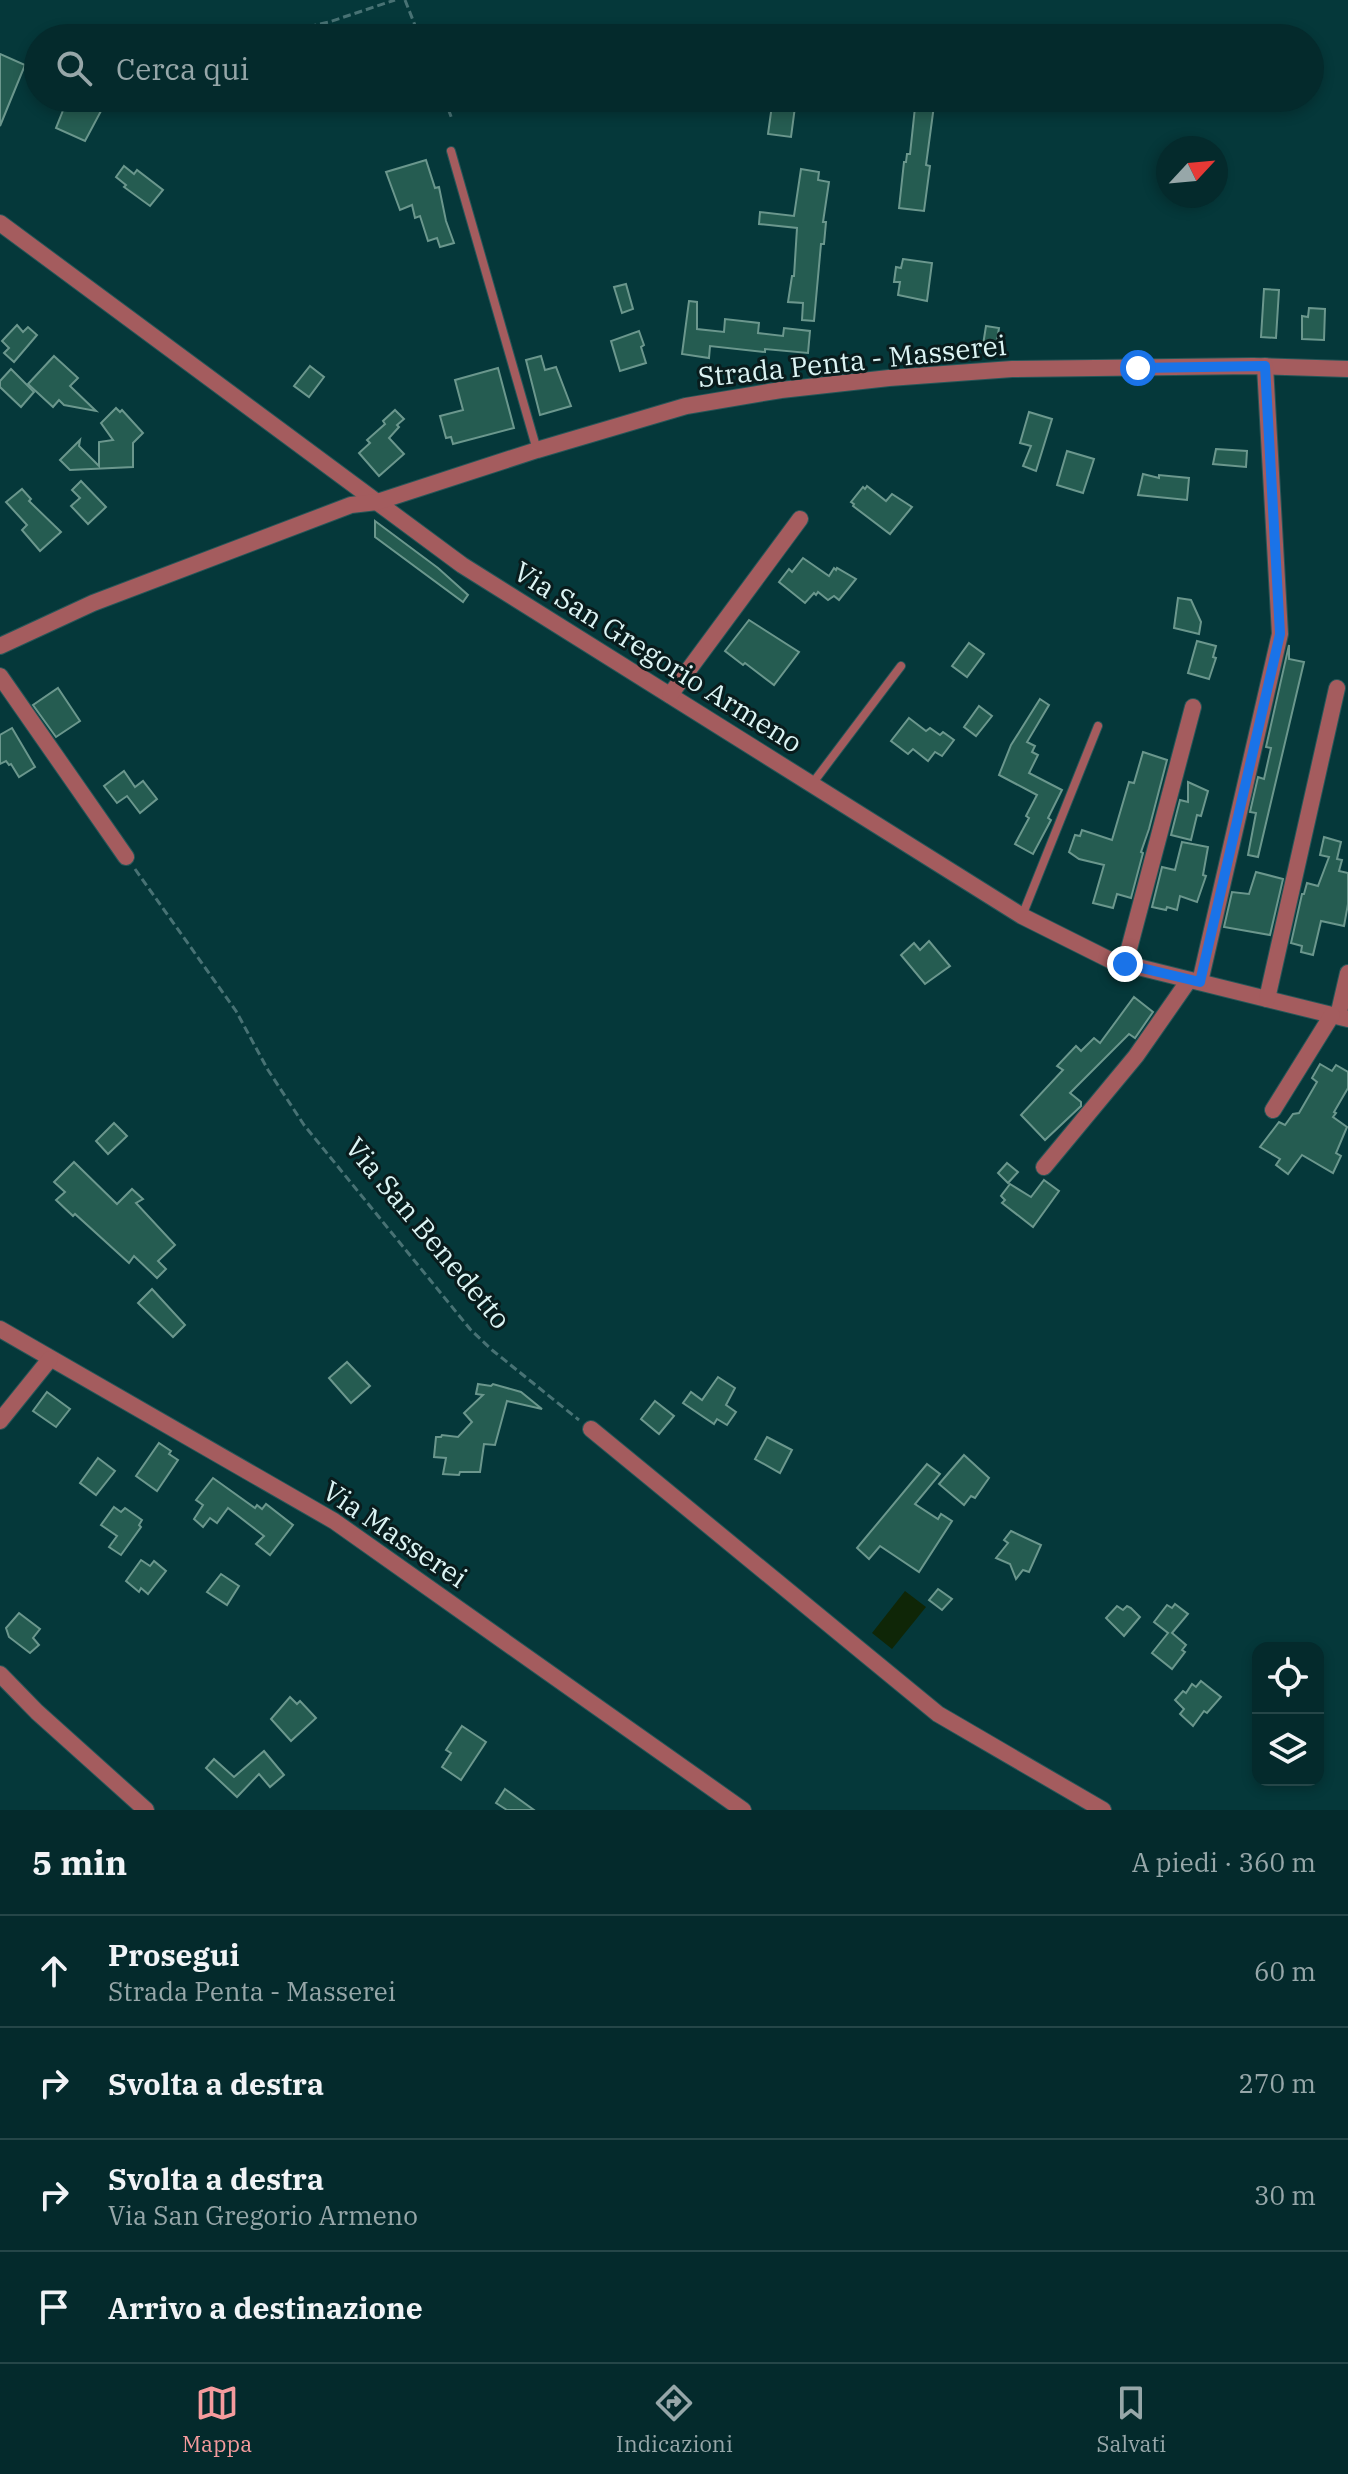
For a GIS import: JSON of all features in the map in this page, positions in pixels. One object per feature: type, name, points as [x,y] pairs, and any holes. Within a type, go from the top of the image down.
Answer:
[{"type":"street","name":"Via San Gregorio Armeno","points":[[0,223],[462,565],[1022,916],[1089,952],[1125,964],[1339,1017]]},
{"type":"street","name":"Strada Penta - Masserei","points":[[0,646],[93,603],[351,505],[377,502],[686,406],[781,390],[1012,369],[1265,366],[1348,369]]},
{"type":"street","points":[[1044,1167],[1195,981],[1280,634],[1265,366]]},
{"type":"street","points":[[670,695],[800,519]]},
{"type":"street","points":[[0,676],[126,857]]},
{"type":"street","points":[[1267,999],[1337,688]]},
{"type":"street","points":[[1125,964],[1193,707]]},
{"type":"street","points":[[1273,1110],[1339,1017],[1348,973]]},
{"type":"street","name":"Via Masserei","points":[[0,1329],[334,1521],[743,1810]]},
{"type":"street","points":[[0,1421],[50,1359]]},
{"type":"street","points":[[591,1429],[938,1714],[1103,1810]]},
{"type":"street","points":[[0,1674],[37,1712],[146,1810]]},
{"type":"lane","points":[[451,151],[537,450]]},
{"type":"lane","points":[[812,784],[901,666]]},
{"type":"lane","points":[[1022,916],[1098,726]]},
{"type":"path","points":[[320,24],[395,0]]},
{"type":"path","points":[[405,0],[414,24]]},
{"type":"path","points":[[449,112],[452,119]]},
{"type":"path","name":"Via San Benedetto","points":[[126,857],[236,1011],[268,1070],[304,1125],[470,1329],[591,1429]]},
{"type":"shaded area","points":[[905,1591],[926,1607],[892,1649],[872,1633]]},
{"type":"building","points":[[0,54],[24,65],[24,67],[0,126]]},
{"type":"building","points":[[62,112],[100,112],[85,141],[56,128]]},
{"type":"building","points":[[771,112],[794,112],[791,137],[768,134]]},
{"type":"building","points":[[914,112],[933,112],[924,211],[899,208],[904,162],[910,154]]},
{"type":"building","points":[[426,160],[435,188],[439,187],[454,243],[440,247],[437,238],[428,241],[420,216],[415,218],[412,205],[400,210],[386,172]]},
{"type":"building","points":[[124,166],[134,174],[137,170],[163,190],[150,206],[124,187],[126,185],[116,177]]},
{"type":"building","points":[[801,169],[819,172],[818,180],[829,182],[814,321],[802,320],[803,303],[788,302],[794,276],[797,228],[759,224],[760,212],[794,216]]},
{"type":"building","points":[[903,259],[932,263],[927,301],[898,295],[900,282],[894,282],[896,267],[901,268]]},
{"type":"building","points":[[626,284],[633,309],[622,313],[614,287]]},
{"type":"building","points":[[1264,289],[1279,290],[1276,338],[1261,337]]},
{"type":"building","points":[[689,301],[697,302],[697,329],[724,332],[725,319],[759,323],[758,333],[783,336],[784,328],[810,331],[808,353],[710,346],[709,358],[682,354]]},
{"type":"building","points":[[1309,308],[1325,309],[1324,340],[1302,339],[1302,316],[1308,317]]},
{"type":"building","points":[[17,325],[23,332],[28,327],[37,335],[14,362],[4,353],[9,348],[2,341]]},
{"type":"building","points":[[986,326],[999,328],[996,347],[983,345]]},
{"type":"building","points":[[639,331],[646,363],[620,371],[611,341]]},
{"type":"building","points":[[54,356],[78,378],[70,386],[96,411],[64,405],[59,400],[53,407],[28,384]]},
{"type":"building","points":[[541,356],[545,370],[556,367],[571,406],[540,415],[526,360]]},
{"type":"building","points":[[310,366],[324,377],[309,397],[294,386]]},
{"type":"building","points":[[498,368],[514,428],[453,444],[451,437],[446,438],[440,416],[463,410],[455,380]]},
{"type":"building","points":[[11,369],[34,392],[21,407],[0,387],[0,381]]},
{"type":"building","points":[[116,408],[120,412],[122,410],[143,433],[133,443],[133,467],[70,470],[60,460],[80,440],[79,446],[99,466],[99,442],[113,440],[101,423]]},
{"type":"building","points":[[395,410],[404,419],[389,438],[404,454],[379,476],[359,453]]},
{"type":"building","points":[[1029,412],[1052,419],[1036,471],[1023,466],[1031,446],[1020,443]]},
{"type":"building","points":[[1216,449],[1247,451],[1246,467],[1213,464]]},
{"type":"building","points":[[1067,451],[1094,459],[1083,493],[1057,485]]},
{"type":"building","points":[[1143,474],[1159,478],[1159,475],[1189,478],[1187,500],[1138,495]]},
{"type":"building","points":[[81,481],[106,507],[88,524],[71,506],[80,498],[72,490]]},
{"type":"building","points":[[867,486],[886,501],[892,494],[912,507],[890,534],[851,502]]},
{"type":"building","points":[[22,489],[31,499],[29,501],[61,532],[40,551],[22,530],[27,525],[6,502]]},
{"type":"building","points":[[375,521],[438,568],[468,595],[463,602],[375,537]]},
{"type":"building","points":[[803,558],[829,576],[837,568],[856,579],[839,600],[834,596],[828,600],[818,592],[805,603],[779,582]]},
{"type":"building","points":[[1178,598],[1191,600],[1201,622],[1199,634],[1174,628]]},
{"type":"building","points":[[749,620],[799,652],[774,685],[725,651]]},
{"type":"building","points":[[1197,641],[1216,646],[1213,657],[1216,658],[1209,679],[1188,673]]},
{"type":"building","points":[[969,643],[984,654],[967,677],[952,666]]},
{"type":"building","points":[[1289,645],[1289,659],[1304,662],[1258,857],[1248,855],[1256,813],[1250,812],[1258,777],[1264,779],[1271,748],[1266,747]]},
{"type":"building","points":[[58,688],[80,721],[56,737],[33,705]]},
{"type":"building","points":[[1040,699],[1049,705],[1027,742],[1035,746],[1032,752],[1038,755],[1029,773],[1062,790],[1033,854],[1015,844],[1037,795],[999,775],[1011,745]]},
{"type":"building","points":[[979,706],[992,716],[976,736],[964,727]]},
{"type":"building","points":[[909,718],[926,731],[930,728],[940,735],[943,732],[954,740],[942,756],[935,752],[928,761],[913,749],[908,754],[891,741]]},
{"type":"building","points":[[12,728],[35,767],[19,777],[11,764],[6,761],[0,764],[0,735]]},
{"type":"building","points":[[1143,752],[1167,760],[1131,898],[1117,894],[1113,908],[1093,903],[1104,865],[1079,859],[1069,852],[1075,835],[1080,836],[1082,830],[1112,840],[1129,782],[1134,783]]},
{"type":"building","points":[[124,771],[135,787],[143,781],[157,799],[140,813],[127,796],[117,803],[104,786]]},
{"type":"building","points":[[1188,782],[1208,791],[1201,816],[1197,815],[1191,840],[1171,835],[1180,800],[1188,802]]},
{"type":"building","points":[[1324,837],[1341,842],[1337,859],[1342,860],[1339,871],[1348,873],[1348,904],[1344,926],[1321,921],[1313,955],[1301,952],[1302,946],[1291,943],[1302,894],[1307,883],[1318,886],[1329,857],[1320,855]]},
{"type":"building","points":[[1182,842],[1208,847],[1203,875],[1206,876],[1197,902],[1180,896],[1177,910],[1152,907],[1162,867],[1175,870]]},
{"type":"building","points":[[1256,872],[1283,879],[1270,935],[1224,927],[1232,892],[1249,894]]},
{"type":"building","points":[[929,941],[950,966],[925,984],[901,955],[914,943],[920,950]]},
{"type":"building","points":[[1134,997],[1153,1012],[1135,1038],[1129,1034],[1070,1093],[1081,1102],[1081,1106],[1045,1140],[1021,1115],[1063,1070],[1057,1066],[1076,1046],[1081,1051],[1094,1038],[1100,1043]]},
{"type":"building","points":[[1320,1064],[1332,1071],[1336,1065],[1348,1072],[1348,1088],[1333,1117],[1347,1127],[1336,1153],[1341,1156],[1333,1173],[1302,1155],[1288,1174],[1276,1165],[1280,1159],[1260,1147],[1279,1122],[1285,1125],[1293,1114],[1299,1113],[1317,1082],[1312,1078]]},
{"type":"building","points":[[114,1123],[127,1136],[108,1154],[96,1141]]},
{"type":"building","points":[[74,1162],[117,1204],[132,1189],[143,1199],[136,1203],[175,1245],[158,1261],[166,1269],[157,1278],[134,1256],[129,1263],[56,1200],[65,1192],[54,1182]]},
{"type":"building","points":[[1007,1163],[1018,1172],[1008,1183],[998,1173]]},
{"type":"building","points":[[1044,1180],[1059,1191],[1033,1227],[1002,1203],[1005,1200],[1001,1196],[1010,1184],[1031,1197]]},
{"type":"building","points":[[152,1289],[185,1325],[173,1337],[138,1303]]},
{"type":"building","points":[[347,1362],[370,1386],[351,1403],[329,1378]]},
{"type":"building","points":[[718,1377],[735,1388],[726,1405],[736,1412],[727,1425],[717,1419],[714,1424],[683,1403],[691,1392],[702,1400]]},
{"type":"building","points":[[478,1384],[493,1384],[521,1392],[542,1409],[507,1401],[495,1445],[484,1444],[480,1472],[443,1474],[446,1458],[434,1457],[436,1437],[458,1437],[472,1422],[464,1413],[483,1395],[476,1394]]},
{"type":"building","points":[[47,1392],[70,1409],[56,1427],[33,1411]]},
{"type":"building","points":[[655,1401],[674,1416],[659,1434],[641,1419]]},
{"type":"building","points":[[767,1437],[792,1450],[780,1473],[755,1459]]},
{"type":"building","points":[[159,1443],[178,1460],[157,1491],[136,1476]]},
{"type":"building","points":[[964,1455],[989,1478],[975,1498],[971,1496],[964,1505],[939,1484]]},
{"type":"building","points":[[98,1458],[115,1471],[96,1495],[80,1483]]},
{"type":"building","points":[[927,1464],[940,1474],[915,1504],[938,1519],[941,1514],[952,1521],[919,1572],[880,1546],[869,1559],[857,1548]]},
{"type":"building","points":[[213,1478],[255,1508],[257,1505],[262,1509],[266,1504],[293,1525],[270,1555],[256,1544],[264,1536],[228,1508],[217,1523],[210,1518],[203,1527],[194,1519],[203,1505],[196,1500]]},
{"type":"building","points":[[114,1507],[121,1512],[125,1508],[142,1520],[141,1527],[121,1555],[109,1547],[117,1536],[101,1525]]},
{"type":"building","points":[[1011,1531],[1041,1545],[1029,1572],[1023,1570],[1016,1579],[1010,1564],[996,1558],[1008,1543],[1004,1540]]},
{"type":"building","points":[[141,1560],[150,1566],[154,1561],[166,1571],[148,1594],[141,1588],[139,1592],[126,1581]]},
{"type":"building","points":[[221,1574],[239,1586],[227,1605],[207,1592]]},
{"type":"building","points":[[938,1589],[952,1599],[942,1610],[929,1600]]},
{"type":"building","points":[[1175,1604],[1188,1614],[1172,1633],[1186,1645],[1182,1650],[1185,1652],[1172,1669],[1152,1653],[1168,1633],[1154,1622],[1167,1605],[1172,1608]]},
{"type":"building","points":[[1117,1606],[1123,1610],[1127,1606],[1140,1617],[1124,1636],[1106,1618]]},
{"type":"building","points":[[19,1613],[40,1629],[33,1638],[39,1645],[30,1653],[9,1637],[6,1628]]},
{"type":"building","points":[[1201,1681],[1221,1697],[1207,1713],[1204,1711],[1193,1726],[1180,1714],[1184,1709],[1175,1700],[1183,1691],[1186,1693],[1192,1684],[1196,1687]]},
{"type":"building","points":[[290,1697],[297,1704],[300,1701],[316,1718],[291,1741],[271,1719]]},
{"type":"building","points":[[462,1726],[486,1742],[461,1780],[442,1767],[451,1753],[446,1750]]},
{"type":"building","points":[[264,1751],[284,1775],[270,1787],[259,1774],[237,1797],[206,1768],[214,1759],[234,1777]]},
{"type":"building","points":[[505,1789],[534,1810],[507,1810],[496,1803]]},
{"type":"route","points":[[1125,964],[1200,982],[1280,634],[1265,366],[1138,368]]}]
